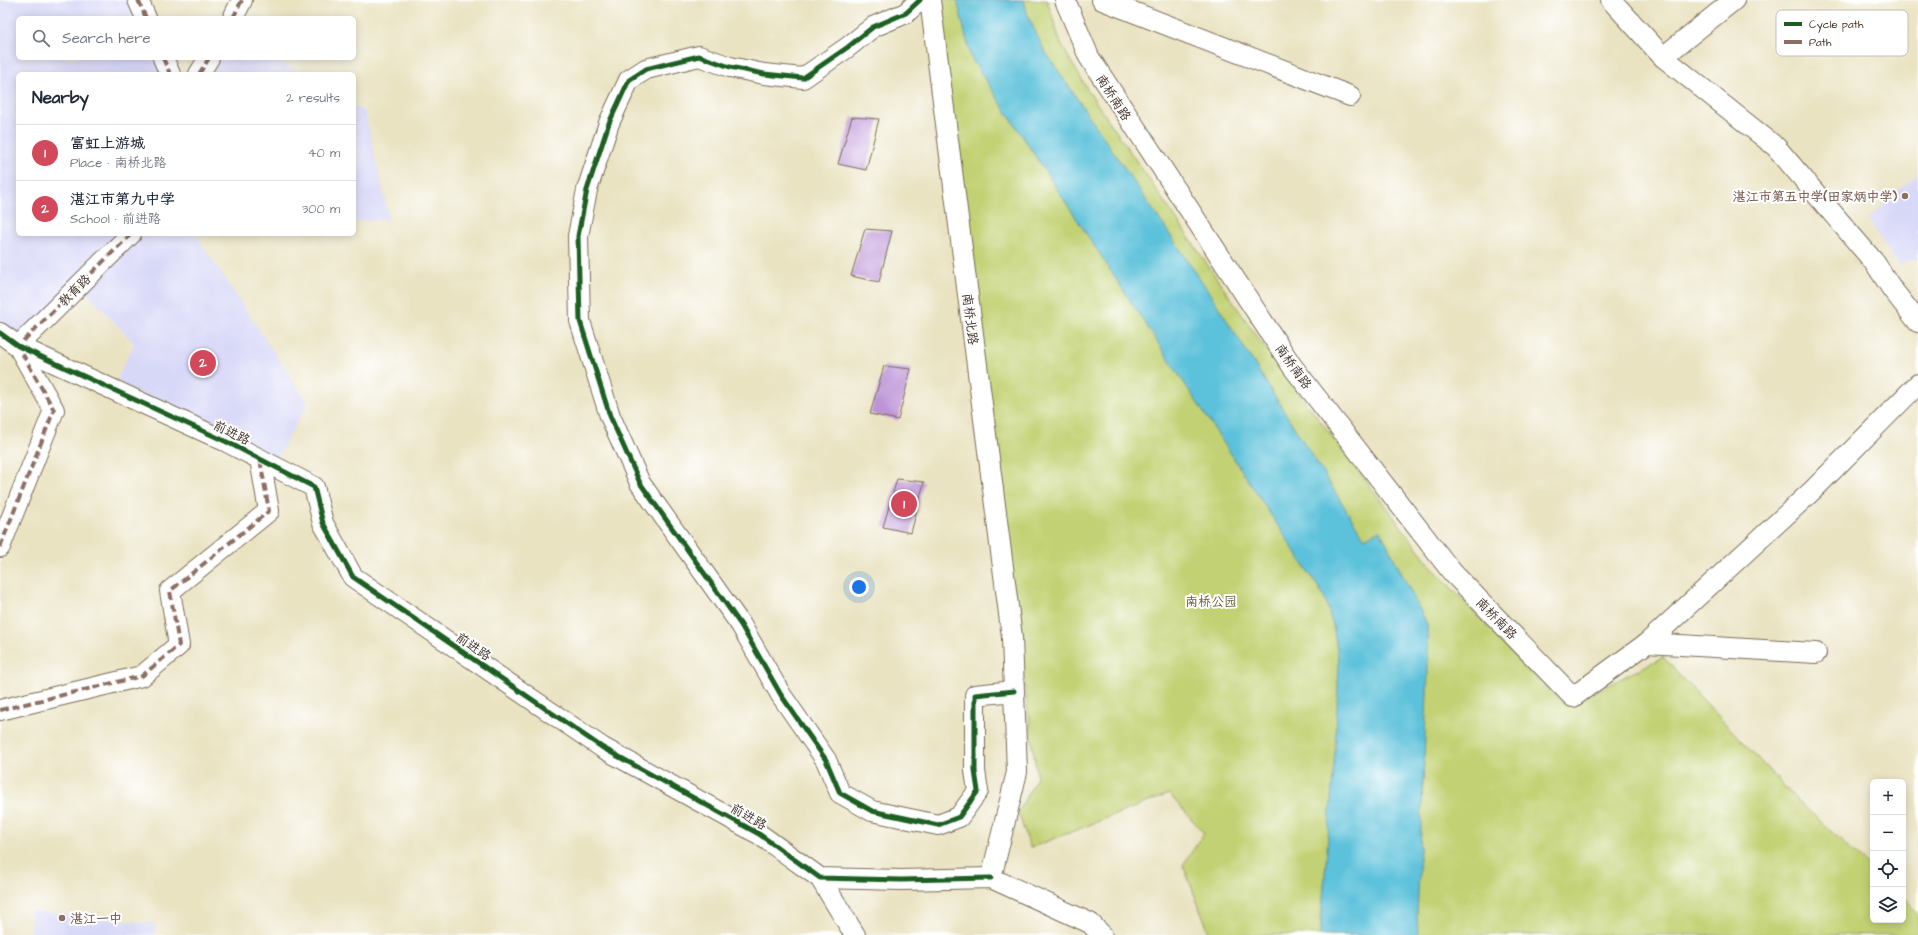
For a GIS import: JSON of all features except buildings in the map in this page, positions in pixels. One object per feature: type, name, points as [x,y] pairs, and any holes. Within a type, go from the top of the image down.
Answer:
[{"type":"street","points":[[138,0],[145,16]]},
{"type":"street","points":[[233,16],[242,0]]},
{"type":"street","points":[[920,0],[906,13],[873,27],[848,47],[803,78],[730,68],[699,56],[646,69],[629,80],[609,123],[587,190],[578,236],[580,321],[610,416],[640,483],[741,625],[781,695],[826,760],[840,793],[872,811],[938,825],[959,817],[978,791],[976,771],[975,695],[1014,691]]},
{"type":"street","name":"南桥北路","points":[[930,0],[1012,637],[1017,772],[991,878]]},
{"type":"street","name":"南桥南路","points":[[1065,0],[1088,57],[1292,366],[1452,572],[1573,696],[1647,643]]},
{"type":"street","points":[[1102,0],[1350,96]]},
{"type":"street","points":[[1611,0],[1663,57],[1776,147],[1875,263],[1892,289],[1918,322]]},
{"type":"street","points":[[1663,57],[1734,0]]},
{"type":"street","points":[[164,60],[169,72]]},
{"type":"street","points":[[201,72],[208,60]]},
{"type":"street","name":"教育路","points":[[18,346],[129,236]]},
{"type":"street","name":"前进路","points":[[0,333],[18,346],[227,442],[314,487],[323,523],[353,578],[603,748],[759,834],[820,878]]},
{"type":"street","points":[[0,547],[54,410],[18,346]]},
{"type":"street","points":[[1647,643],[1813,490],[1918,384]]},
{"type":"street","points":[[0,710],[142,676],[179,645],[170,591],[269,511],[260,459]]},
{"type":"street","points":[[1647,643],[1816,653]]},
{"type":"street","points":[[820,878],[901,880],[991,878],[1090,923],[1102,935]]},
{"type":"street","points":[[820,878],[855,935]]},
{"type":"shaded area","points":[[0,0],[138,0],[145,16],[16,16],[16,60],[164,60],[169,72],[16,72],[16,236],[196,236],[308,403],[277,458],[116,382],[134,343],[79,285],[18,346],[0,333]]},
{"type":"shaded area","points":[[219,60],[276,60],[297,72],[211,72]]},
{"type":"shaded area","points":[[356,107],[365,112],[389,219],[356,221]]},
{"type":"shaded area","name":"湛江市第五中学(田家炳中学)","points":[[1918,173],[1918,258],[1898,265],[1868,219]]},
{"type":"shaded area","name":"湛江一中","points":[[31,911],[156,924],[155,935],[30,935]]},
{"type":"green space","name":"南桥公园","points":[[932,0],[1047,0],[1061,44],[1089,92],[1269,354],[1432,567],[1527,669],[1567,706],[1663,657],[1794,797],[1870,867],[1870,923],[1906,923],[1906,900],[1918,911],[1918,935],[1210,935],[1183,865],[1204,833],[1169,794],[1030,848],[1018,812],[1037,777]]},
{"type":"water","points":[[957,0],[1024,0],[1028,16],[1044,50],[1211,295],[1364,538],[1380,530],[1427,624],[1428,672],[1417,916],[1418,935],[1320,935],[1335,750],[1339,662],[1333,626],[1324,596],[971,58]]},
{"type":"marked path","points":[[138,0],[145,16]]},
{"type":"marked path","points":[[234,16],[242,0]]},
{"type":"marked path","points":[[164,60],[169,72]]},
{"type":"marked path","points":[[200,72],[208,60]]},
{"type":"marked path","points":[[0,547],[54,410],[18,346],[129,236]]},
{"type":"marked path","points":[[0,710],[142,676],[179,645],[170,591],[269,511],[260,459]]},
{"type":"cycle path","points":[[920,0],[906,13],[873,27],[848,47],[803,78],[764,74],[730,67],[699,56],[646,69],[629,80],[609,123],[587,190],[578,236],[580,321],[610,416],[640,483],[741,625],[781,695],[826,760],[840,793],[872,811],[938,825],[959,817],[978,791],[975,771],[975,695],[1014,691]]},
{"type":"cycle path","points":[[0,333],[18,346],[227,442],[314,487],[323,523],[353,577],[603,748],[759,834],[820,878],[901,880],[991,878]]},
{"type":"place","name":"湛江市第五中学(田家炳中学)","points":[[1905,196]]},
{"type":"place","name":"湛江市第九中学","points":[[203,363]]},
{"type":"place","name":"富虹上游城","points":[[904,504]]},
{"type":"place","name":"湛江一中","points":[[62,918]]}]
